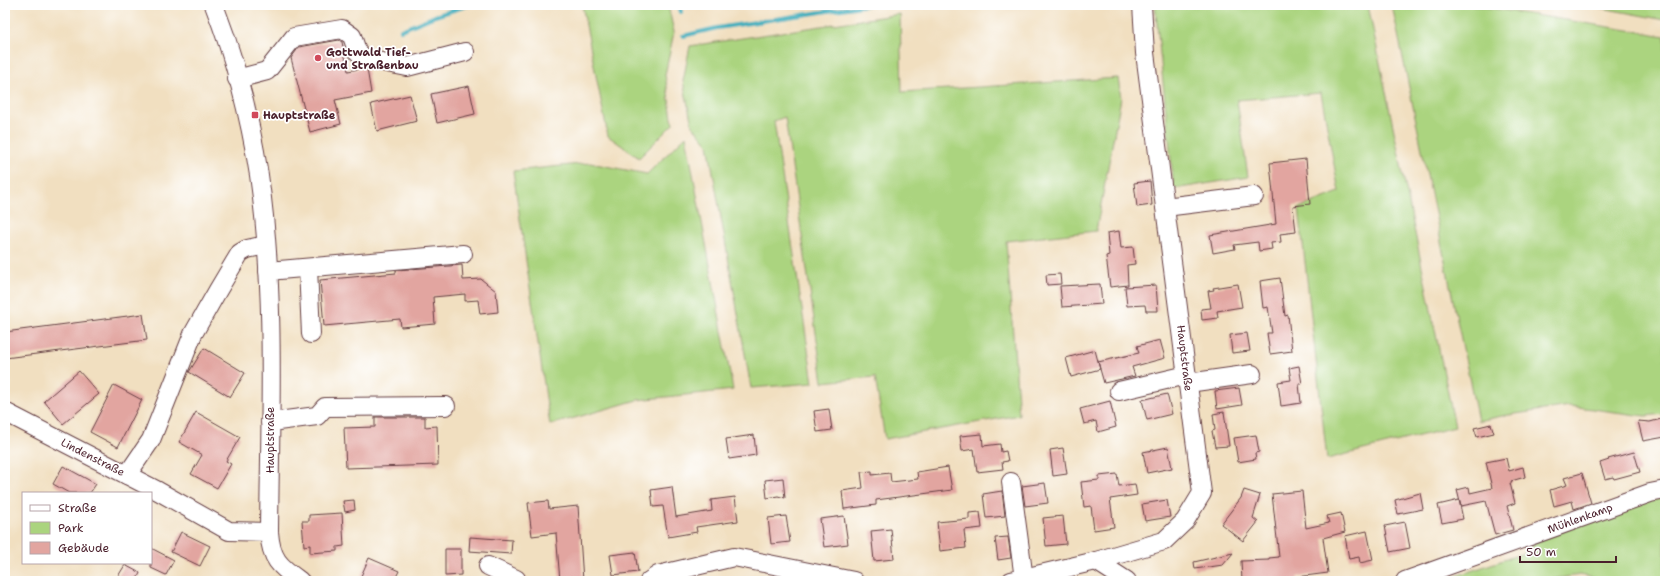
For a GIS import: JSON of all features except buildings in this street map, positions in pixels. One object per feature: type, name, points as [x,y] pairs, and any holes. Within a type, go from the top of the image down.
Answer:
[{"type":"street","name":"Hauptstraße","points":[[214,5],[237,79],[247,118],[258,175],[266,245],[270,349],[270,548],[276,560],[300,581]]},
{"type":"street","name":"Hauptstraße","points":[[1017,580],[1096,561],[1164,541],[1185,521],[1202,492],[1145,53],[1142,5]]},
{"type":"street","points":[[237,79],[267,71],[294,37],[342,29],[352,36],[357,51],[363,57],[400,66],[407,67],[465,52]]},
{"type":"street","points":[[1165,207],[1254,196]]},
{"type":"street","points":[[127,475],[150,440],[193,334],[218,290],[240,254],[247,249],[266,245]]},
{"type":"street","points":[[268,271],[463,254]]},
{"type":"street","points":[[308,268],[311,334]]},
{"type":"street","points":[[1119,392],[1187,379],[1252,374]]},
{"type":"street","points":[[270,422],[317,416],[325,407],[446,406]]},
{"type":"street","name":"Lindenstraße","points":[[5,412],[127,475],[229,531],[269,532]]},
{"type":"street","points":[[1011,482],[1017,580]]},
{"type":"street","name":"Mühlenkamp","points":[[1405,581],[1650,492],[1665,490]]},
{"type":"street","points":[[649,581],[658,575],[734,557],[854,581]]},
{"type":"street","points":[[1096,561],[1127,581]]},
{"type":"street","points":[[488,566],[516,579],[516,581]]},
{"type":"green space","points":[[582,5],[668,5],[674,32],[665,75],[673,124],[639,158],[608,136]]},
{"type":"green space","points":[[1155,5],[1368,5],[1455,427],[1327,459],[1299,208],[1339,192],[1321,93],[1237,100],[1248,177],[1174,189]]},
{"type":"green space","points":[[1392,5],[1472,5],[1665,36],[1665,414],[1645,416],[1570,406],[1478,421]]},
{"type":"green space","points":[[1586,5],[1665,5],[1665,20]]},
{"type":"green space","points":[[900,14],[902,92],[1118,78],[1121,98],[1096,231],[1006,241],[1019,415],[885,439],[875,377],[823,382],[785,117],[774,121],[813,383],[751,388],[708,144],[692,125],[683,81],[690,46]]},
{"type":"green space","points":[[686,136],[733,390],[637,400],[550,425],[513,171],[590,163],[647,174]]},
{"type":"green space","points":[[1665,498],[1665,581],[1609,581],[1580,575],[1540,581],[1441,581],[1533,550],[1530,542],[1647,501]]},
{"type":"waterway","points":[[401,30],[435,16],[469,5]]},
{"type":"waterway","points":[[679,5],[681,12]]},
{"type":"waterway","points":[[683,36],[717,28],[867,5]]},
{"type":"place","name":"Gottwald Tief- und Straßenbau","points":[[318,58]]},
{"type":"place","name":"Hauptstraße","points":[[255,115]]}]
